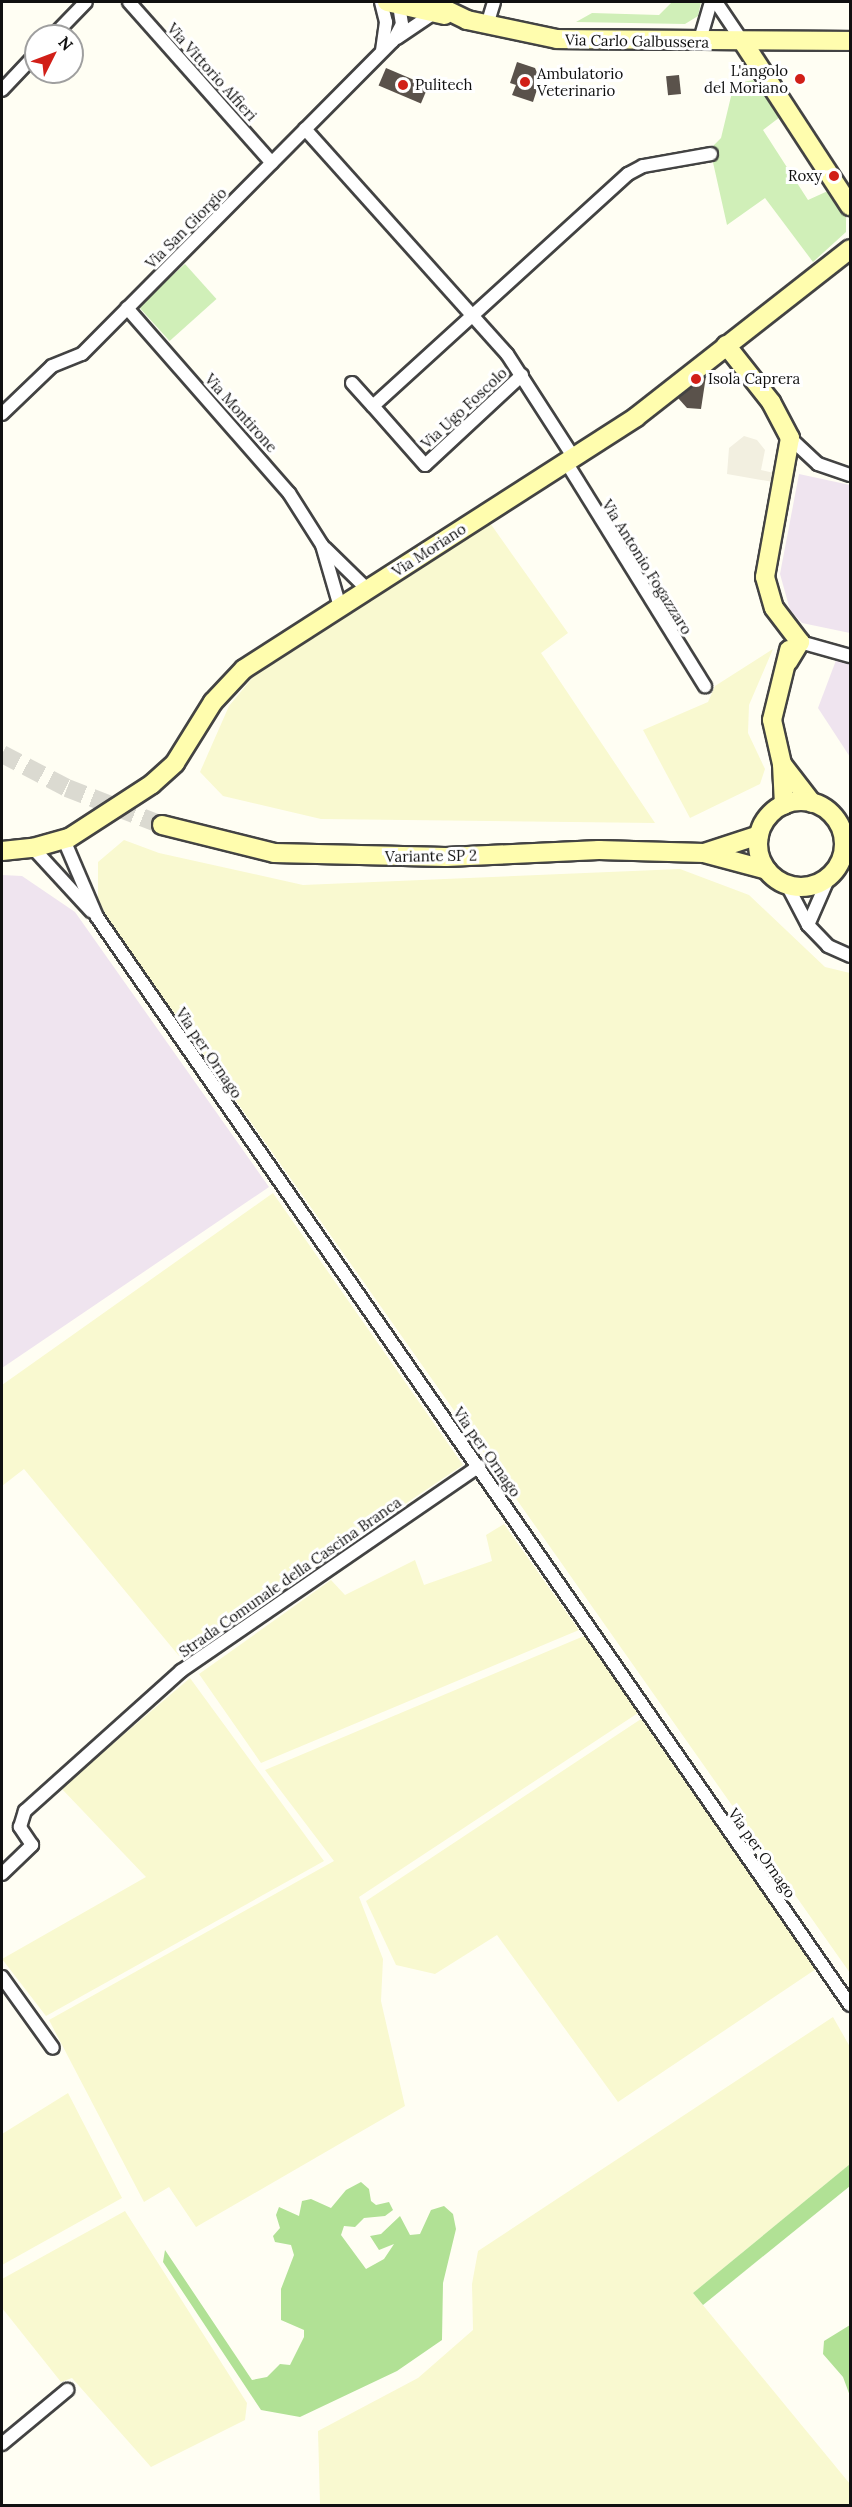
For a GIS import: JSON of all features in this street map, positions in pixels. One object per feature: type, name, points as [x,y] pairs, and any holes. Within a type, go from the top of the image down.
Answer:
[{"type":"street","points":[[65,24],[86,2]]},
{"type":"street","name":"Via Vittorio Alfieri","points":[[129,2],[272,163]]},
{"type":"street","points":[[391,2],[402,24],[393,41]]},
{"type":"street","points":[[382,50],[391,2]]},
{"type":"street","name":"Via Carlo Galbussera","points":[[391,2],[432,7],[467,20],[557,39],[699,43],[850,41]]},
{"type":"street","points":[[487,25],[494,2]]},
{"type":"street","points":[[699,43],[711,2]]},
{"type":"street","points":[[716,2],[850,206]]},
{"type":"street","name":"Via San Giorgio","points":[[2,414],[52,366],[82,354],[382,50],[432,7]]},
{"type":"street","points":[[4,84],[24,65]]},
{"type":"street","name":"Via Ugo Foscolo","points":[[305,129],[471,314],[522,375],[570,460]]},
{"type":"street","points":[[352,383],[373,406],[471,314],[628,174],[643,166],[711,154]]},
{"type":"street","name":"Via Moriano","points":[[18,850],[64,840],[171,767],[213,702],[238,674],[636,417],[850,249]]},
{"type":"street","name":"Via Montirone","points":[[127,308],[280,480],[322,546]]},
{"type":"street","points":[[724,347],[790,438],[818,464],[850,475]]},
{"type":"street","name":"Via Ugo Foscolo","points":[[373,406],[425,465],[522,375]]},
{"type":"street","points":[[790,438],[765,577],[774,609],[798,641],[850,656]]},
{"type":"street","name":"Via Antonio Fogazzaro","points":[[570,460],[705,686]]},
{"type":"street","points":[[322,546],[367,589]]},
{"type":"street","points":[[322,546],[340,608]]},
{"type":"street","points":[[784,805],[782,764],[772,710],[788,662],[798,641]]},
{"type":"street","points":[[782,764],[812,803],[830,813],[846,832],[839,869],[807,925]]},
{"type":"street","points":[[767,870],[759,835],[768,817],[784,805],[812,803]]},
{"type":"street","name":"Variante SP 2","points":[[162,825],[249,850],[328,857],[599,850],[704,853],[767,870],[787,885]]},
{"type":"street","name":"Variante SP 2","points":[[704,853],[759,835]]},
{"type":"street","name":"Via per Ornago","points":[[64,840],[97,917],[850,2005]]},
{"type":"street","name":"Via per Ornago","points":[[18,850],[53,875],[97,917]]},
{"type":"street","points":[[787,885],[805,887],[839,869]]},
{"type":"street","points":[[787,885],[807,925],[828,946],[850,956]]},
{"type":"street","name":"Strada Comunale della Cascina Branca","points":[[2,1874],[32,1845],[19,1818],[181,1671],[478,1466]]},
{"type":"street","points":[[2,1977],[52,2048]]},
{"type":"street","points":[[2,2444],[67,2390]]},
{"type":"shaded area","points":[[744,436],[757,440],[765,450],[761,470],[774,473],[773,482],[727,474],[729,448]]},
{"type":"shaded area","points":[[799,474],[850,485],[850,633],[802,623],[790,610],[780,574]]},
{"type":"shaded area","points":[[838,655],[850,658],[850,757],[818,708]]},
{"type":"shaded area","points":[[2,875],[22,876],[75,912],[269,1187],[2,1368]]},
{"type":"green space","points":[[672,2],[701,2],[698,16],[685,24],[576,22],[592,13],[659,15]]},
{"type":"green space","points":[[753,80],[780,117],[763,130],[808,200],[830,190],[846,218],[846,232],[813,262],[765,198],[727,225],[710,149],[721,138],[734,84]]},
{"type":"green space","points":[[185,264],[216,299],[170,341],[138,306]]},
{"type":"green space","points":[[490,523],[568,633],[541,653],[655,823],[321,819],[223,796],[200,772],[229,706],[253,677]]},
{"type":"green space","points":[[773,649],[749,705],[748,733],[765,769],[760,784],[690,818],[643,730],[708,702],[715,686]]},
{"type":"green space","points":[[124,840],[159,853],[303,885],[680,869],[749,895],[825,967],[850,973],[850,1973],[108,919],[98,899],[98,862]]},
{"type":"green space","points":[[273,1193],[463,1465],[179,1656],[24,1469],[2,1486],[2,1385]]},
{"type":"green space","points":[[504,1524],[579,1630],[261,1763],[199,1674],[331,1580],[345,1595],[415,1560],[424,1585],[492,1561],[486,1535]]},
{"type":"green space","points":[[584,1636],[638,1713],[359,1897],[383,1959],[381,2001],[405,2106],[196,2227],[169,2187],[144,2202],[49,2020],[334,1861],[265,1770]]},
{"type":"green space","points":[[190,1678],[324,1861],[46,2016],[2,1959],[146,1877],[61,1788]]},
{"type":"green space","points":[[641,1719],[816,1969],[618,2102],[497,1935],[435,1974],[396,1965],[366,1901]]},
{"type":"green space","points":[[833,2017],[850,2047],[850,2164],[693,2293],[850,2484],[850,2505],[320,2505],[318,2431],[418,2378],[473,2330],[472,2284],[478,2251]]},
{"type":"green space","points":[[68,2093],[122,2198],[2,2265],[2,2134]]},
{"type":"green space","points":[[850,2164],[850,2186],[703,2305],[693,2293]]},
{"type":"green space","points":[[361,2182],[369,2189],[371,2201],[376,2205],[389,2202],[393,2210],[385,2216],[364,2218],[355,2227],[344,2226],[341,2235],[366,2269],[384,2259],[394,2244],[379,2250],[370,2236],[381,2234],[400,2216],[410,2235],[420,2234],[431,2210],[444,2206],[453,2214],[456,2229],[443,2283],[442,2340],[397,2371],[300,2417],[261,2410],[163,2262],[165,2250],[252,2380],[267,2377],[280,2364],[290,2365],[304,2337],[304,2330],[281,2320],[281,2289],[294,2255],[291,2245],[275,2242],[273,2236],[280,2228],[276,2215],[279,2207],[299,2216],[302,2201],[311,2199],[331,2208],[346,2190]]},
{"type":"green space","points":[[125,2211],[247,2403],[245,2420],[151,2467],[72,2378],[61,2382],[2,2308],[2,2279]]},
{"type":"green space","points":[[850,2325],[850,2396],[843,2377],[823,2354],[824,2341]]},
{"type":"building","name":"Ambulatorio Veterinario","points":[[517,62],[535,68],[540,80],[533,102],[512,95],[516,85],[510,83]]},
{"type":"building","name":"Pulitech","points":[[386,68],[428,86],[421,103],[379,85]]},
{"type":"building","points":[[679,75],[681,94],[668,95],[666,76]]},
{"type":"building","points":[[706,376],[701,409],[687,408],[678,398]]},
{"type":"tunnel","points":[[2,754],[67,788],[162,825]]},
{"type":"place","name":"L'angolo del Moriano","points":[[800,79]]},
{"type":"place","name":"Ambulatorio Veterinario","points":[[525,82]]},
{"type":"place","name":"Pulitech","points":[[403,85]]},
{"type":"place","name":"Roxy","points":[[834,176]]},
{"type":"place","name":"Isola Caprera","points":[[696,379]]}]
